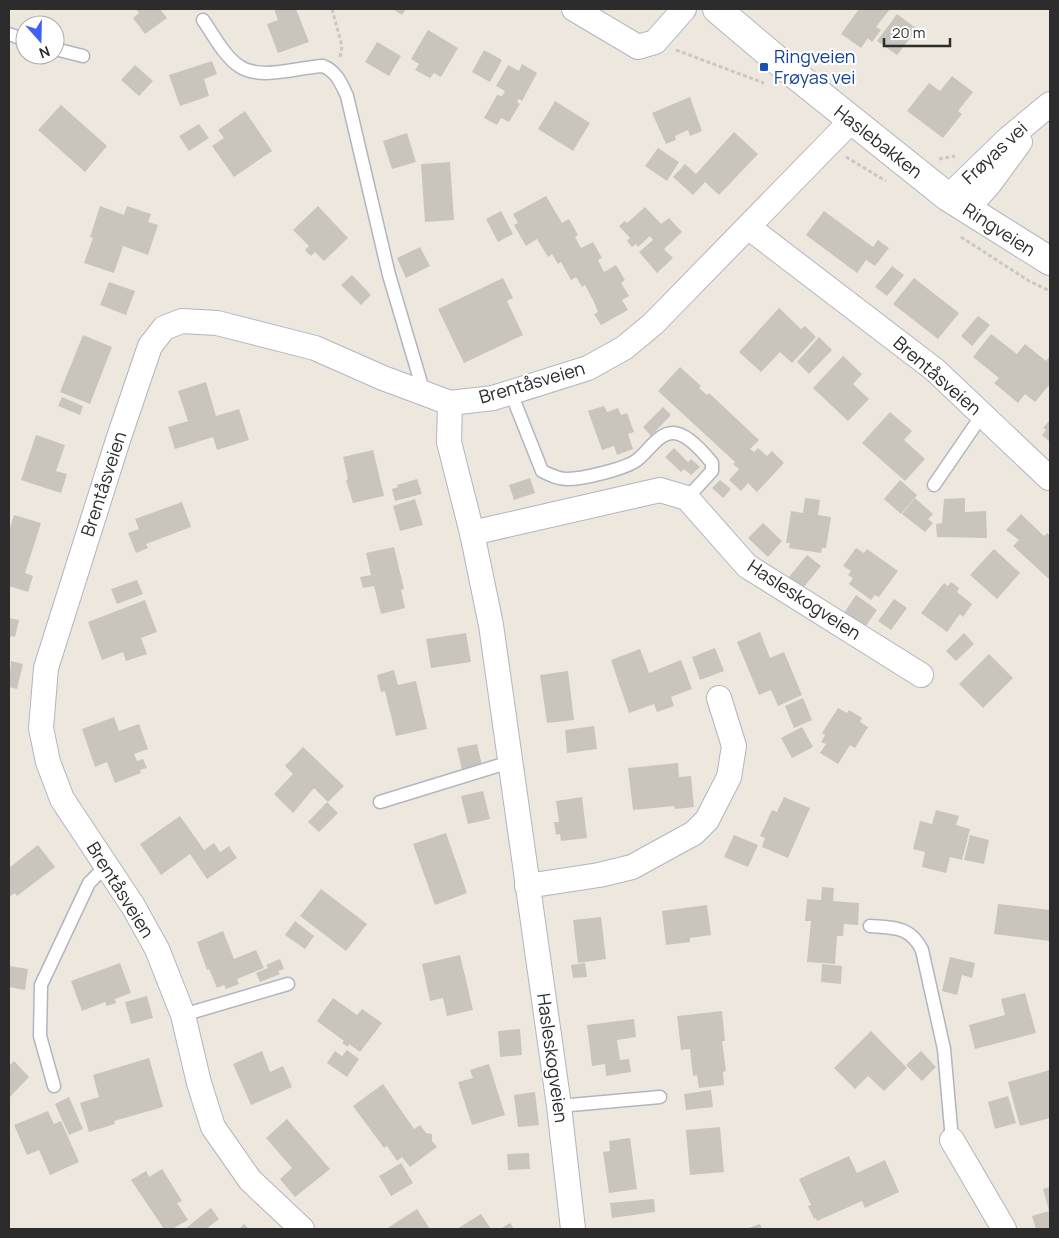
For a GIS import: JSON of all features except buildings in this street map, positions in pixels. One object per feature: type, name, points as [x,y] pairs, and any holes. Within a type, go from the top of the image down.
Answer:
[{"type":"main road","name":"Haslebakken","points":[[717,9],[851,121],[957,204]]},
{"type":"main road","name":"Ringveien","points":[[957,204],[1050,261]]},
{"type":"street","points":[[574,9],[638,47],[655,42],[684,9]]},
{"type":"street","name":"Frøyas vei","points":[[957,204],[1009,138],[1047,107]]},
{"type":"street","name":"Brentåsveien","points":[[302,1229],[250,1180],[213,1127],[199,1083],[183,1015],[157,949],[133,906],[62,799],[48,762],[41,728],[42,695],[46,668],[118,440],[150,346],[164,328],[182,321],[217,323],[315,348],[383,378],[450,403],[511,393],[588,368],[624,348],[684,295],[851,121]]},
{"type":"street","name":"Brentåsveien","points":[[748,227],[935,370],[1049,478]]},
{"type":"street","name":"Hasleskogveien","points":[[450,403],[449,442],[472,533],[491,625],[559,1106],[573,1229]]},
{"type":"street","points":[[472,533],[660,490],[687,498]]},
{"type":"street","name":"Hasleskogveien","points":[[687,498],[747,566],[920,675]]},
{"type":"street","points":[[527,886],[599,875],[632,867],[694,834],[707,820],[729,777],[734,746],[719,698]]},
{"type":"street","points":[[952,1140],[1004,1229]]},
{"type":"lane","points":[[202,20],[233,60],[246,70],[258,72],[323,66],[331,69],[340,79],[346,96],[389,276],[424,394]]},
{"type":"lane","points":[[65,52],[83,56]]},
{"type":"lane","points":[[511,393],[542,471],[552,476],[567,479],[624,468],[638,460],[660,438],[673,433],[684,436],[712,463],[712,471],[687,498]]},
{"type":"lane","points":[[934,485],[982,415]]},
{"type":"lane","points":[[380,802],[510,762]]},
{"type":"lane","points":[[54,1086],[40,1036],[41,985],[89,883],[106,866]]},
{"type":"lane","points":[[870,926],[903,929],[914,938],[922,950],[944,1049],[952,1140]]},
{"type":"lane","points":[[183,1015],[288,984]]},
{"type":"lane","points":[[559,1106],[660,1096]]},
{"type":"path","points":[[331,69],[339,58],[342,46],[332,9]]},
{"type":"path","points":[[655,42],[769,85]]},
{"type":"place","name":"Ringveien Frøyas vei","points":[[764,67]]}]
